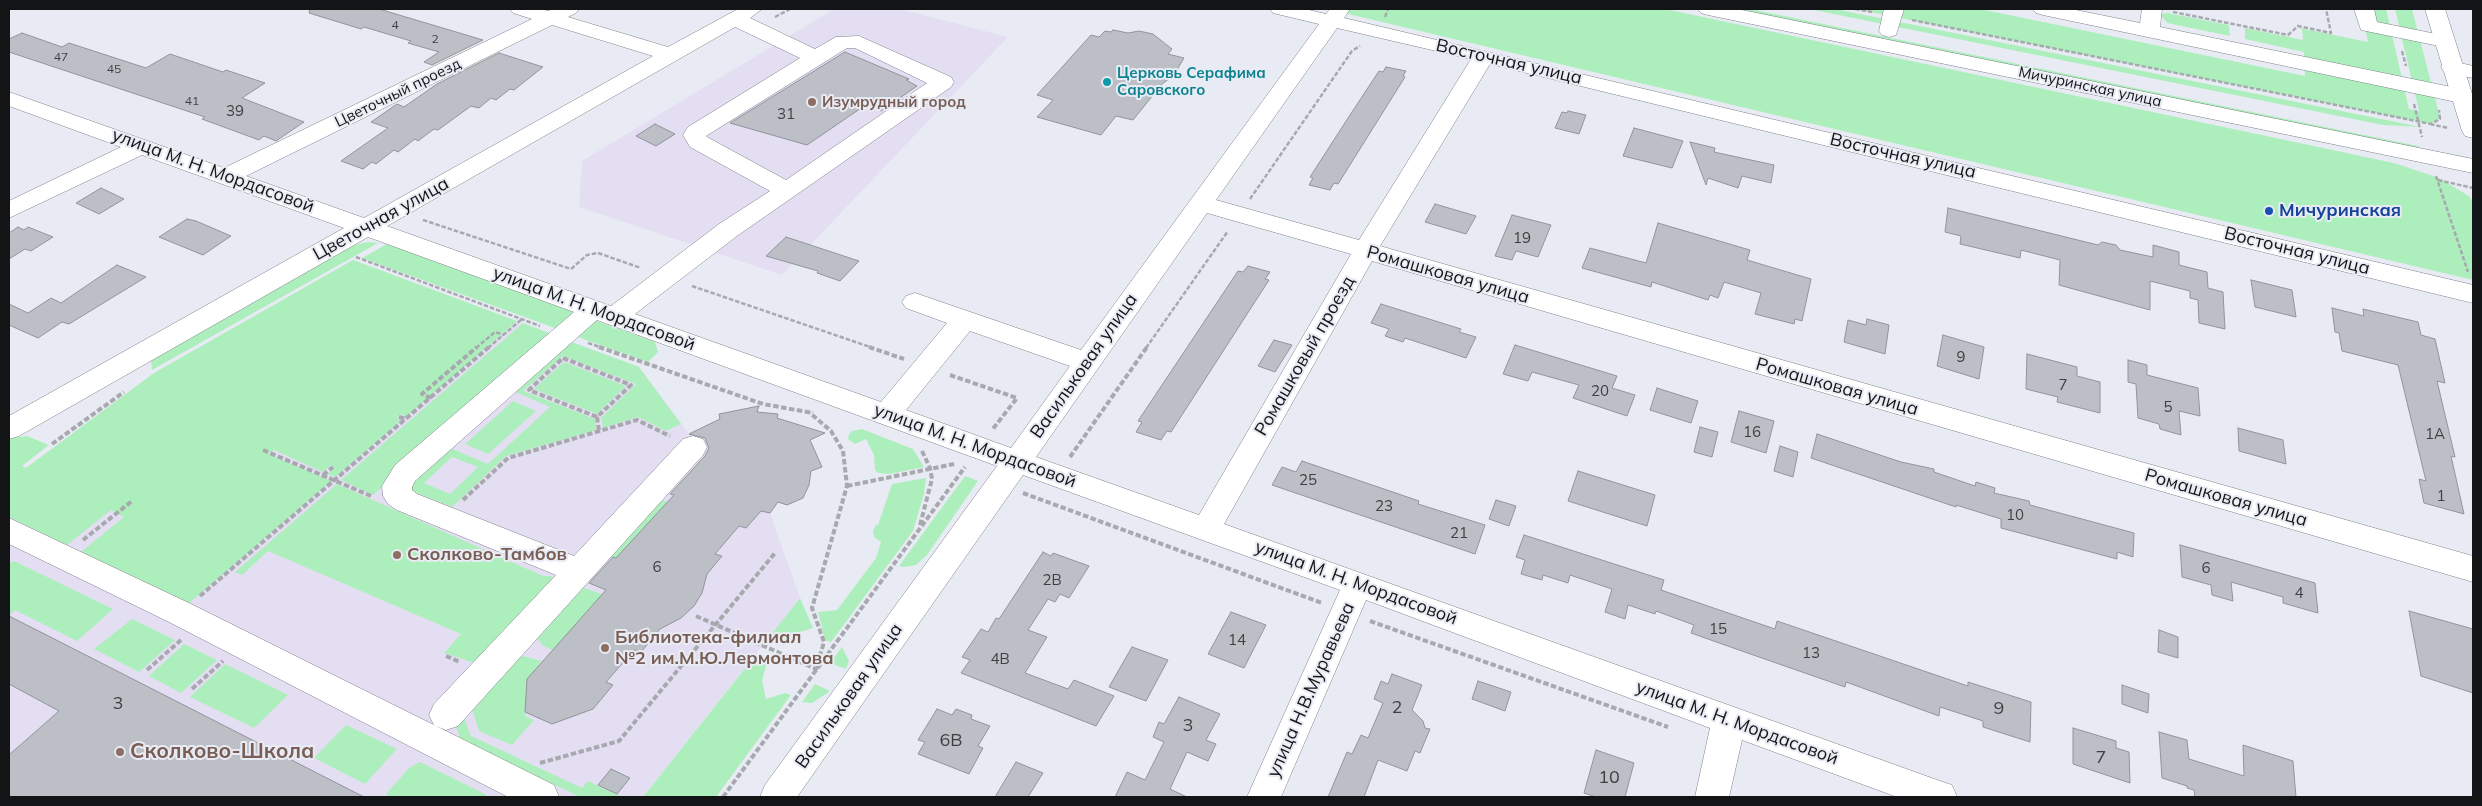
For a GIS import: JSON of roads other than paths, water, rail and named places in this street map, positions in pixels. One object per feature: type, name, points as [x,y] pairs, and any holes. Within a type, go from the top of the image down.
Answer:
[{"type":"street","points":[[520,9],[560,13],[671,55]]},
{"type":"street","name":"Восточная улица","points":[[1280,9],[1336,15],[1484,56],[2471,283]]},
{"type":"street","name":"Мичуринская улица","points":[[1708,9],[2473,149]]},
{"type":"street","name":"Мичуринская улица","points":[[1778,9],[1891,19],[2423,139],[2473,166]]},
{"type":"street","points":[[2043,9],[2461,96]]},
{"type":"street","points":[[2364,9],[2368,26],[2444,40]]},
{"type":"street","points":[[2435,9],[2473,131]]},
{"type":"street","points":[[2149,31],[2161,10]]},
{"type":"street","name":"Цветочный проезд","points":[[228,176],[560,13]]},
{"type":"street","points":[[744,14],[814,57]]},
{"type":"street","name":"Цветочная улица","points":[[9,429],[744,14]]},
{"type":"street","name":"Васильковая улица","points":[[777,797],[1086,362],[1336,15]]},
{"type":"street","points":[[579,571],[402,500],[397,491],[399,482],[405,473],[564,335],[664,276],[943,82],[859,42],[842,41],[701,127],[694,135],[698,142],[787,190]]},
{"type":"street","name":"Ромашковый проезд","points":[[1206,529],[1365,251],[1484,56]]},
{"type":"street","points":[[2452,67],[2473,72]]},
{"type":"street","name":"улица М. Н. Мордасовой","points":[[9,99],[887,414],[967,460],[1008,472],[1057,476],[1206,529],[1352,598],[1729,720],[1940,797]]},
{"type":"street","points":[[9,210],[140,146]]},
{"type":"street","name":"Ромашковая улица","points":[[1201,203],[2473,569]]},
{"type":"street","points":[[915,302],[1086,362]]},
{"type":"street","points":[[887,414],[964,320]]},
{"type":"street","points":[[446,715],[693,448]]},
{"type":"street","points":[[15,540],[62,556],[182,626],[542,797]]},
{"type":"street","name":"улица Н.В.Муравьева","points":[[1264,797],[1352,598]]},
{"type":"street","points":[[1712,797],[1729,720]]},
{"type":"place","name":"Церковь Серафима Саровского","points":[[1107,82]]},
{"type":"place","name":"Изумрудный город","points":[[812,102]]},
{"type":"place","name":"Мичуринская","points":[[2269,211]]},
{"type":"place","name":"Сколково-Тамбов","points":[[397,555]]},
{"type":"place","name":"Библиотека-филиал №2 им.М.Ю.Лермонтова","points":[[605,648]]},
{"type":"place","name":"Сколково-Школа","points":[[120,752]]}]
